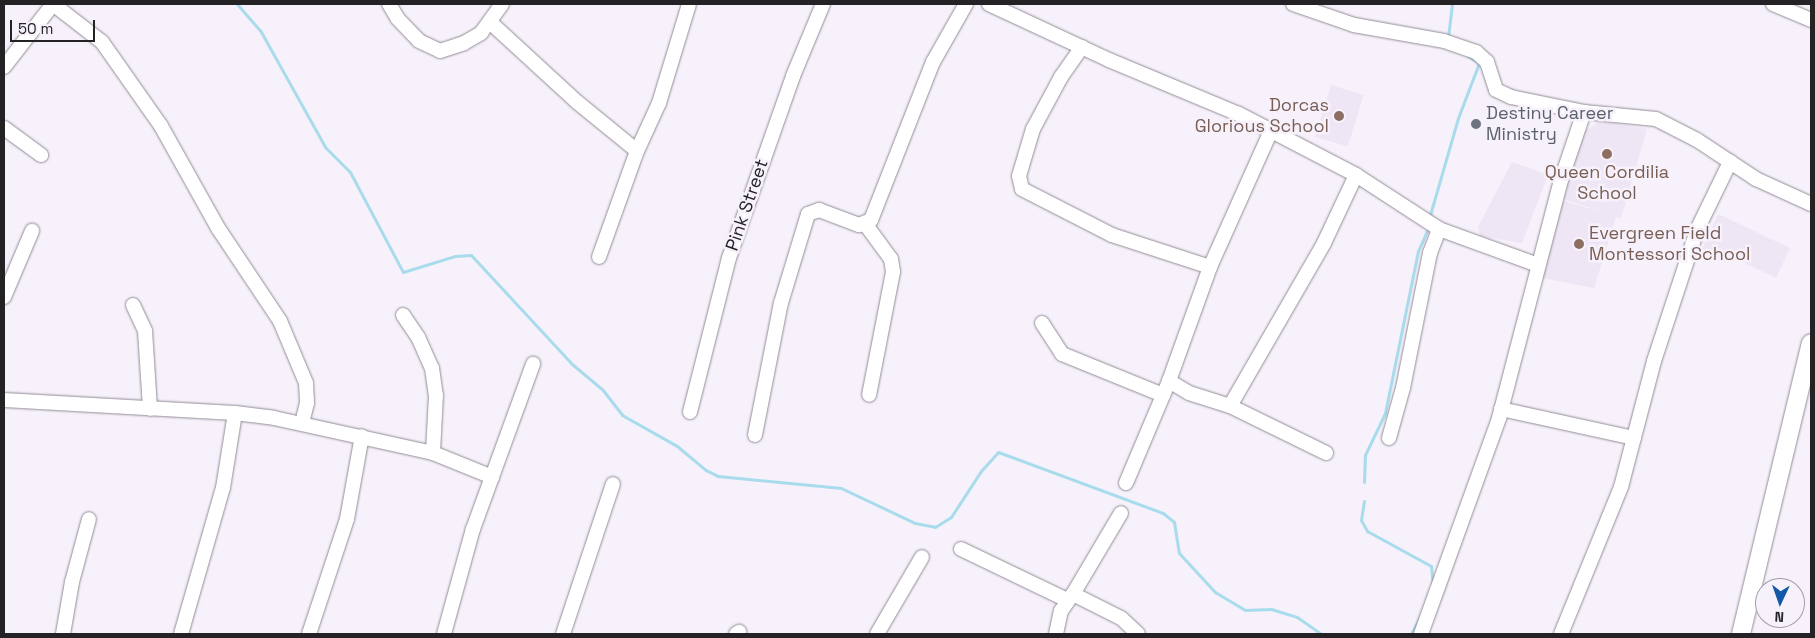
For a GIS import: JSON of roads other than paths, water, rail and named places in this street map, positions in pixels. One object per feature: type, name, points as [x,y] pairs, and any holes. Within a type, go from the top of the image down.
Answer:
[{"type":"street","points":[[4,67],[53,4],[102,42],[161,126],[218,228],[280,321],[306,383],[307,403],[302,424]]},
{"type":"street","points":[[389,4],[398,19],[419,40],[440,51],[464,43],[491,23],[502,4]]},
{"type":"street","points":[[599,257],[637,152],[660,103],[689,4]]},
{"type":"street","name":"Pink Street","points":[[690,412],[729,258],[793,76],[823,4]]},
{"type":"street","points":[[866,225],[876,212],[932,62],[966,4]]},
{"type":"street","points":[[989,4],[1082,47],[1239,114],[1270,132],[1356,175],[1439,229],[1538,265]]},
{"type":"street","points":[[1292,4],[1354,25],[1444,41],[1476,52],[1487,62],[1496,90],[1511,97],[1584,112],[1656,119],[1697,140],[1782,194],[1811,204]]},
{"type":"street","points":[[1773,4],[1811,20]]},
{"type":"street","points":[[491,23],[577,102],[637,152]]},
{"type":"street","points":[[1082,47],[1061,77],[1033,129],[1019,176],[1022,189],[1112,235],[1210,267]]},
{"type":"street","points":[[1421,634],[1501,409],[1567,159],[1584,112]]},
{"type":"street","points":[[4,128],[41,155]]},
{"type":"street","points":[[1126,483],[1164,395],[1210,267],[1270,132]]},
{"type":"street","points":[[1561,634],[1621,487],[1654,361],[1696,230],[1730,162]]},
{"type":"street","points":[[1230,406],[1319,251],[1356,175]]},
{"type":"street","points":[[754,435],[781,304],[808,214],[820,210],[859,225],[866,225]]},
{"type":"street","points":[[866,225],[891,259],[893,272],[869,395]]},
{"type":"street","points":[[1389,438],[1403,388],[1430,253],[1439,229]]},
{"type":"street","points":[[4,297],[32,231]]},
{"type":"street","points":[[133,305],[145,331],[150,409]]},
{"type":"street","points":[[403,315],[418,337],[432,368],[436,395],[433,453]]},
{"type":"street","points":[[1042,323],[1062,354],[1164,395]]},
{"type":"street","points":[[1741,634],[1811,343]]},
{"type":"street","points":[[444,634],[473,529],[533,364]]},
{"type":"street","points":[[1168,381],[1189,393],[1230,406],[1326,453]]},
{"type":"street","points":[[4,400],[235,413],[362,436],[433,453],[492,477]]},
{"type":"street","points":[[1501,409],[1634,438]]},
{"type":"street","points":[[181,634],[223,488],[235,413]]},
{"type":"street","points":[[309,634],[347,519],[362,436]]},
{"type":"street","points":[[563,634],[613,484]]},
{"type":"street","points":[[1056,634],[1070,597],[1121,513]]},
{"type":"street","points":[[63,634],[72,582],[89,519]]},
{"type":"street","points":[[961,548],[1121,618],[1138,634]]},
{"type":"street","points":[[878,634],[922,558]]},
{"type":"waterway","points":[[237,4],[260,30],[325,147],[350,172],[403,272],[455,256],[471,255],[572,364],[602,389],[622,415],[677,446],[706,470],[718,476],[841,488],[915,523],[935,527],[951,517],[981,471],[998,452],[1163,513],[1174,522],[1179,553],[1215,592],[1245,610],[1271,609],[1297,617],[1321,634]]},
{"type":"waterway","points":[[1448,37],[1452,4]]},
{"type":"waterway","points":[[1430,215],[1458,118],[1479,63],[1468,56]]},
{"type":"waterway","points":[[1364,482],[1365,455],[1385,413],[1418,251],[1427,231]]},
{"type":"waterway","points":[[1364,501],[1361,520],[1367,531],[1431,566],[1433,584]]},
{"type":"waterway","points":[[1411,634],[1421,615]]},
{"type":"place","name":"Dorcas Glorious School","points":[[1339,116]]},
{"type":"place","name":"Destiny Career Ministry","points":[[1476,124]]},
{"type":"place","name":"Queen Cordilia School","points":[[1607,154]]},
{"type":"place","name":"Evergreen Field Montessori School","points":[[1579,244]]}]
